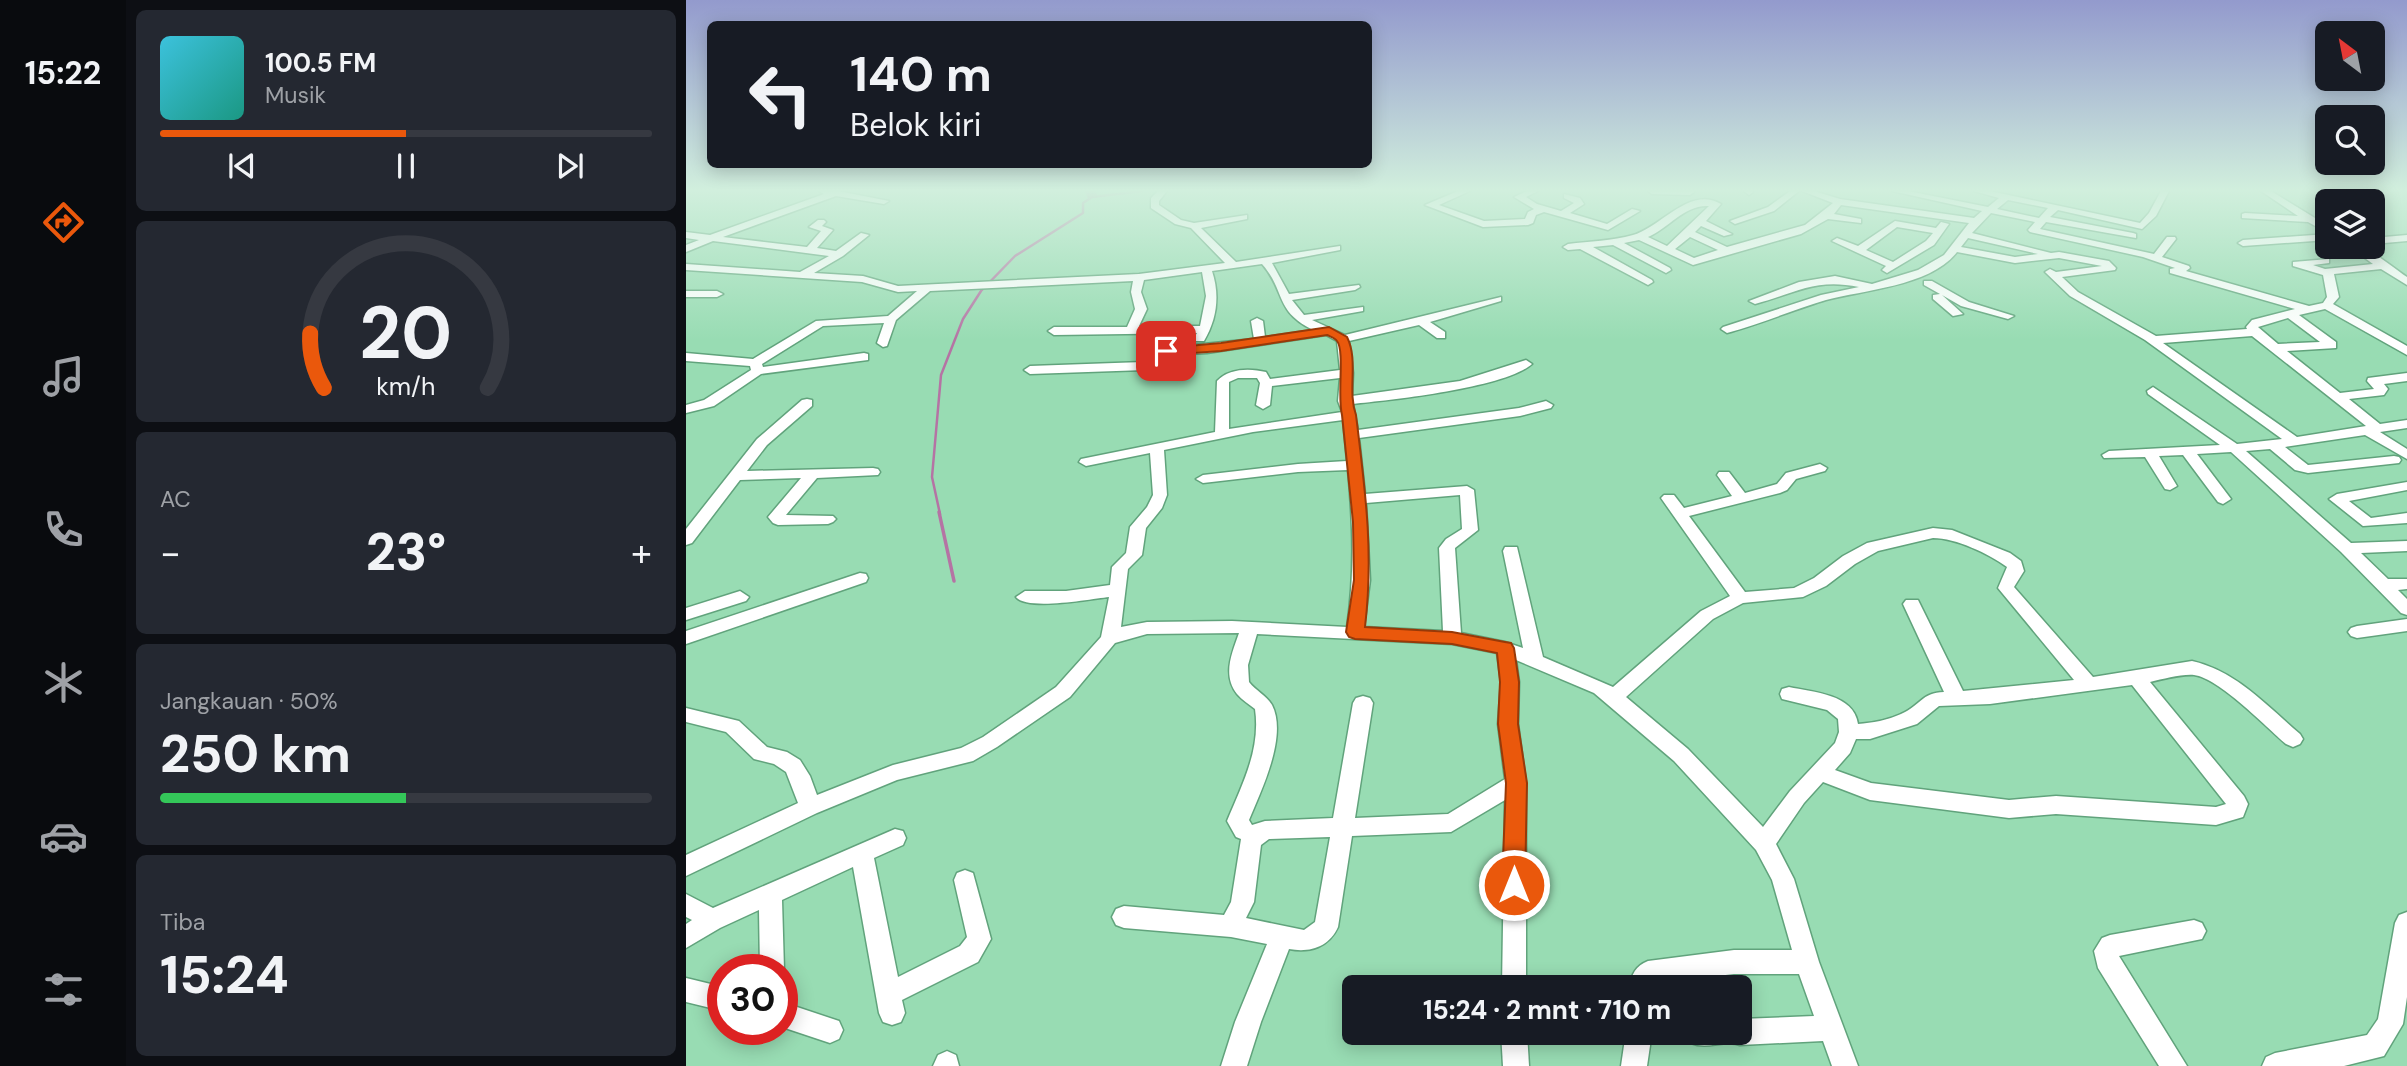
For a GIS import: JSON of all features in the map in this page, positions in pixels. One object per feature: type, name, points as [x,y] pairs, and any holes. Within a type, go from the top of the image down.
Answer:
[{"type":"street","points":[[686,249],[704,241]]},
{"type":"street","points":[[723,241],[839,254]]},
{"type":"street","points":[[809,251],[818,241]]},
{"type":"street","points":[[799,276],[839,254],[856,241]]},
{"type":"street","points":[[1209,241],[1233,265]]},
{"type":"street","points":[[1568,247],[1613,241],[1666,270]]},
{"type":"street","points":[[1649,241],[1693,262],[1770,241]]},
{"type":"street","points":[[1668,250],[1679,241]]},
{"type":"street","points":[[1705,241],[1727,251]]},
{"type":"street","points":[[1837,241],[1890,268],[1932,241]]},
{"type":"street","points":[[1858,250],[1872,241]]},
{"type":"street","points":[[1727,329],[1825,297],[1925,278],[1962,241]]},
{"type":"street","points":[[1991,241],[2105,264],[2110,268],[2054,275]]},
{"type":"street","points":[[2080,241],[2156,258],[2180,270],[2223,285],[2309,310]]},
{"type":"street","points":[[2156,258],[2170,241]]},
{"type":"street","points":[[2283,241],[2243,243],[2267,249],[2302,241]]},
{"type":"street","points":[[1581,245],[1648,282]]},
{"type":"street","points":[[686,267],[868,279],[891,289],[927,288],[1139,277],[1206,270],[1336,248]]},
{"type":"street","points":[[1957,249],[2021,260],[2054,275],[2074,294],[2153,340],[2255,332]]},
{"type":"street","points":[[2021,260],[2059,256]]},
{"type":"street","points":[[2374,259],[2402,274],[2407,282]]},
{"type":"street","points":[[1265,261],[1274,270],[1291,310],[1301,318],[1343,339],[1347,351],[1347,408],[1359,499],[1362,580],[1355,632]]},
{"type":"street","points":[[2385,266],[2325,266],[2333,297],[2328,305],[2253,324],[2255,332],[2336,397],[2401,457]]},
{"type":"street","points":[[1194,350],[1211,307],[1212,284],[1206,270]]},
{"type":"street","points":[[1132,329],[1141,309],[1136,292],[1139,277]]},
{"type":"street","points":[[1925,278],[1934,293],[1957,314]]},
{"type":"street","points":[[1925,278],[1965,304],[2008,316]]},
{"type":"street","points":[[1755,301],[1799,285],[1835,279],[1874,287]]},
{"type":"street","points":[[2223,285],[2217,291],[2286,315],[2332,345],[2275,348]]},
{"type":"street","points":[[1285,298],[1355,287]]},
{"type":"street","points":[[883,343],[891,319],[927,288]]},
{"type":"street","points":[[686,293],[717,294]]},
{"type":"street","points":[[1343,339],[1497,299]]},
{"type":"street","points":[[2328,305],[2407,351]]},
{"type":"street","points":[[1301,318],[1359,309]]},
{"type":"street","points":[[686,409],[709,403],[820,323],[891,319]]},
{"type":"street","points":[[1256,321],[1260,342]]},
{"type":"street","points":[[1420,321],[1441,335]]},
{"type":"street","points":[[1054,331],[1204,329]]},
{"type":"street","points":[[1030,370],[1145,366],[1151,364],[1158,354],[1163,352],[1260,342],[1329,331]]},
{"type":"street","points":[[2153,340],[2151,342],[2295,442]]},
{"type":"street","points":[[686,357],[757,367],[864,357]]},
{"type":"street","points":[[1086,462],[1486,380],[1526,364]]},
{"type":"street","points":[[1222,434],[1223,382],[1226,378],[1255,373],[1262,375],[1266,383],[1263,405]]},
{"type":"street","points":[[1266,383],[1347,373]]},
{"type":"street","points":[[2336,397],[2379,392],[2382,388],[2373,381],[2407,377]]},
{"type":"street","points":[[2153,391],[2234,448],[2347,548],[2407,609]]},
{"type":"street","points":[[686,540],[762,442],[807,403]]},
{"type":"street","points":[[1350,435],[1521,412],[1546,405]]},
{"type":"street","points":[[2109,455],[2273,445],[2407,424]]},
{"type":"street","points":[[2273,445],[2303,468],[2401,457]]},
{"type":"street","points":[[686,866],[810,807],[893,773],[966,755],[990,742],[1063,692],[1109,639],[1116,618],[1120,567],[1134,555],[1138,527],[1154,508],[1160,495],[1157,447]]},
{"type":"street","points":[[2187,451],[2222,499]]},
{"type":"street","points":[[2150,453],[2170,486]]},
{"type":"street","points":[[1203,479],[1355,465]]},
{"type":"street","points":[[1681,513],[1775,490],[1782,487],[1791,476],[1820,468]]},
{"type":"street","points":[[736,476],[811,476],[873,472]]},
{"type":"street","points":[[1724,475],[1741,498]]},
{"type":"street","points":[[811,476],[776,517],[778,520],[828,519]]},
{"type":"street","points":[[2407,486],[2337,499],[2368,523],[2407,518]]},
{"type":"street","points":[[1359,499],[1467,490],[1470,530],[1462,538],[1452,541],[1447,548],[1452,638]]},
{"type":"street","points":[[1669,498],[1740,598]]},
{"type":"street","points":[[1614,697],[1707,615],[1740,598],[1797,593],[1820,582],[1849,560],[1873,547],[1933,533],[1953,534],[2015,565],[2016,571],[2006,584],[2007,588],[2089,685]]},
{"type":"street","points":[[2347,548],[2407,546]]},
{"type":"street","points":[[1511,551],[1535,661]]},
{"type":"street","points":[[686,638],[860,578]]},
{"type":"street","points":[[2383,585],[2407,584]]},
{"type":"street","points":[[1025,597],[1066,597],[1117,590]]},
{"type":"street","points":[[686,614],[740,597]]},
{"type":"street","points":[[1912,604],[1957,698]]},
{"type":"street","points":[[2357,632],[2407,625]]},
{"type":"street","points":[[1109,639],[1147,628],[1250,628],[1452,638],[1505,648],[1601,688],[1681,755],[1763,843],[1783,879],[1807,962],[1845,1066]]},
{"type":"street","points":[[1250,628],[1236,677],[1241,689],[1265,708],[1266,745],[1238,821],[1244,831],[1255,835]]},
{"type":"street","points":[[1505,648],[1510,682],[1508,724],[1516,783],[1514,975]]},
{"type":"street","points":[[1849,732],[1870,732],[1910,719],[1935,699],[1990,697],[2089,685],[2192,668],[2209,672],[2292,739]]},
{"type":"street","points":[[1818,772],[1870,791],[2009,809],[2056,806],[2216,816],[2235,811],[2237,804],[2234,796],[2135,677]]},
{"type":"street","points":[[1763,843],[1818,772],[1843,747],[1849,732],[1847,716],[1833,705],[1789,694]]},
{"type":"street","points":[[1124,917],[1231,926],[1304,941],[1316,937],[1326,927],[1340,825],[1363,703]]},
{"type":"street","points":[[686,715],[732,726],[761,753],[793,766],[800,776],[810,807]]},
{"type":"street","points":[[1231,926],[1242,902],[1251,840],[1255,835],[1265,830],[1340,825],[1451,823],[1516,783]]},
{"type":"street","points":[[686,937],[712,920],[895,838]]},
{"type":"street","points":[[862,853],[890,1004],[969,954],[975,947],[979,939],[965,880]]},
{"type":"street","points":[[770,895],[772,954]]},
{"type":"street","points":[[686,904],[712,920]]},
{"type":"street","points":[[2290,1064],[2375,1047],[2390,1024],[2407,923]]},
{"type":"street","points":[[2174,1066],[2107,960],[2106,951],[2110,946],[2194,931]]},
{"type":"street","points":[[1234,1066],[1248,1021],[1283,936]]},
{"type":"street","points":[[1646,975],[1657,971],[1734,962],[1807,962]]},
{"type":"street","points":[[686,990],[707,995]]},
{"type":"street","points":[[798,1019],[830,1030]]},
{"type":"street","points":[[1752,1031],[1831,1028]]},
{"type":"street","points":[[1515,1045],[1516,1066]]},
{"type":"street","points":[[1634,1066],[1637,1045]]},
{"type":"waterway","points":[[940,514],[932,477],[941,375],[963,319],[981,291],[1015,256],[1039,241]]},
{"type":"waterway","points":[[939,512],[954,581]]},
{"type":"route","points":[[1166,351],[1221,347],[1329,331],[1343,339],[1347,351],[1345,401],[1349,415],[1361,522],[1362,580],[1355,632],[1452,638],[1505,648],[1510,682],[1508,724],[1516,783],[1514,885]]}]
